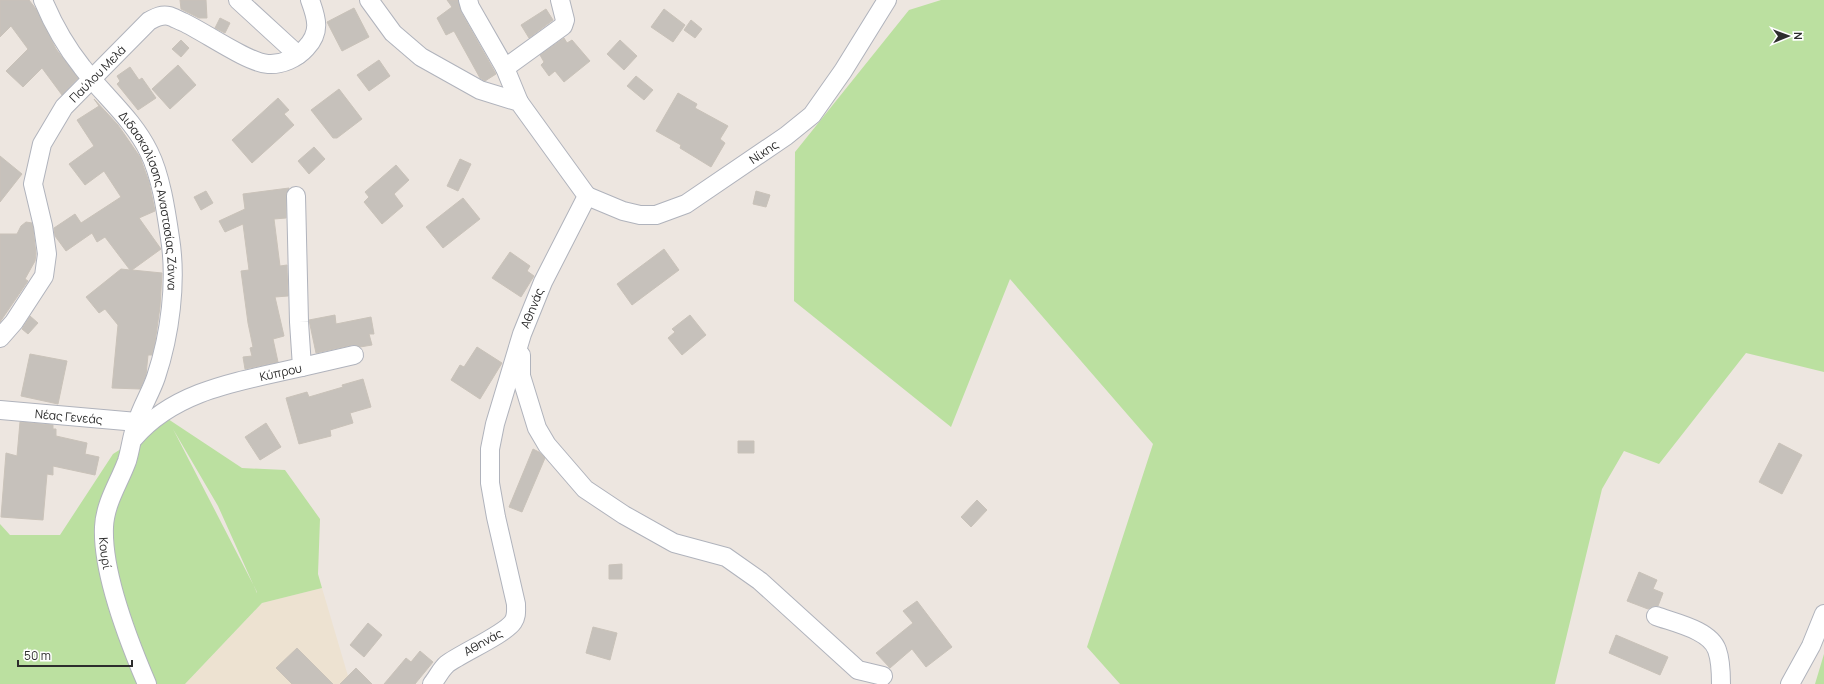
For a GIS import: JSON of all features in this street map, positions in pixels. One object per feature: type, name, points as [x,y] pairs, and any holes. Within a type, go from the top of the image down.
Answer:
[{"type":"street","name":"Διδασκαλίσσης Αναστασίας Ζάννα","points":[[43,0],[53,23],[81,67],[125,116],[149,152],[161,190],[170,240],[172,286],[167,340],[156,379],[137,422]]},
{"type":"street","points":[[238,0],[298,55]]},
{"type":"street","name":"Παύλου Μελά","points":[[0,338],[14,322],[44,276],[47,254],[43,226],[33,184],[42,144],[64,107],[149,21],[158,16],[169,16],[262,63],[277,63],[298,55],[309,44],[316,32],[316,19],[310,0]]},
{"type":"street","points":[[369,0],[393,33],[421,58],[480,90],[520,102]]},
{"type":"street","points":[[468,0],[470,7],[505,68],[520,102],[587,196]]},
{"type":"street","points":[[505,68],[562,26],[565,20],[560,0]]},
{"type":"street","name":"Νίκης","points":[[587,196],[623,211],[640,215],[656,215],[686,204],[786,136],[812,115],[843,71],[887,0]]},
{"type":"street","name":"Κύπρου","points":[[131,442],[145,426],[170,408],[198,393],[302,367],[299,322],[296,196]]},
{"type":"street","name":"Αθηνάς","points":[[432,684],[445,665],[461,654],[507,629],[513,622],[516,614],[516,604],[496,517],[490,483],[490,456],[495,424],[522,334],[543,282],[587,196]]},
{"type":"street","points":[[522,334],[521,376],[537,428],[547,445],[585,489],[624,515],[674,543],[726,557],[760,581],[858,670],[883,676]]},
{"type":"street","points":[[302,367],[354,355]]},
{"type":"street","name":"Νέας Γενεάς","points":[[0,410],[137,422]]},
{"type":"street","name":"Κουρί","points":[[137,422],[128,458],[106,512],[104,539],[105,555],[110,576],[124,622],[147,684]]},
{"type":"street","points":[[1790,684],[1811,646],[1824,614]]},
{"type":"street","points":[[1656,616],[1703,633],[1711,640],[1717,649],[1720,662],[1721,684]]},
{"type":"shaded area","points":[[322,588],[348,676],[346,678],[351,684],[185,684],[262,603]]},
{"type":"green space","points":[[941,0],[1824,0],[1824,372],[1746,353],[1659,464],[1624,451],[1602,489],[1555,684],[1120,684],[1087,647],[1153,444],[1010,279],[951,427],[794,301],[795,152],[909,10]]},
{"type":"green space","points":[[168,419],[242,468],[285,470],[320,519],[318,574],[322,588],[262,603],[185,684],[0,684],[0,524],[10,535],[60,535],[113,454]],"holes":[[[173,429],[218,506],[254,585]]]},
{"type":"green space","points":[[1824,654],[1824,684],[1815,684]]},
{"type":"building","points":[[0,0],[29,0],[36,9],[56,49],[78,78],[62,95],[42,68],[23,87],[6,71],[28,49],[11,26],[0,37]]},
{"type":"building","points":[[180,0],[206,0],[207,18],[199,18],[181,9]]},
{"type":"building","points":[[447,0],[458,0],[461,12],[496,74],[485,81],[480,78],[454,31],[446,35],[437,18],[452,7]]},
{"type":"building","points":[[354,8],[369,37],[342,51],[327,22]]},
{"type":"building","points":[[546,9],[553,20],[529,38],[521,25]]},
{"type":"building","points":[[664,9],[685,25],[673,42],[651,27]]},
{"type":"building","points":[[220,18],[230,23],[225,33],[215,28]]},
{"type":"building","points":[[691,20],[702,29],[695,38],[684,30]]},
{"type":"building","points":[[564,38],[567,43],[572,40],[590,61],[564,82],[555,71],[549,76],[541,65],[544,62],[540,55]]},
{"type":"building","points":[[181,40],[189,48],[181,57],[172,49]]},
{"type":"building","points":[[620,40],[637,56],[624,70],[607,54]]},
{"type":"building","points":[[379,60],[390,76],[369,91],[357,75]]},
{"type":"building","points":[[178,65],[196,85],[170,109],[152,89]]},
{"type":"building","points":[[130,67],[139,80],[142,78],[156,98],[138,110],[117,84],[120,81],[117,76]]},
{"type":"building","points":[[636,76],[653,90],[644,100],[627,86]]},
{"type":"building","points":[[339,89],[362,119],[337,138],[333,138],[311,110]]},
{"type":"building","points":[[678,93],[697,104],[695,108],[728,126],[720,139],[725,143],[711,167],[680,148],[681,145],[656,131]]},
{"type":"building","points":[[278,98],[289,110],[284,114],[294,125],[252,163],[232,140]]},
{"type":"building","points":[[94,99],[118,125],[140,157],[149,182],[155,211],[139,218],[161,249],[132,270],[162,273],[160,307],[155,342],[152,355],[148,355],[146,375],[140,389],[112,388],[118,325],[105,309],[99,313],[86,297],[121,269],[130,270],[105,237],[97,242],[92,233],[66,251],[55,236],[54,228],[75,214],[81,223],[121,197],[104,171],[85,185],[69,164],[94,146],[77,120],[99,106]]},
{"type":"building","points":[[314,147],[325,159],[309,174],[298,161]]},
{"type":"building","points":[[0,156],[22,174],[0,202]]},
{"type":"building","points":[[460,159],[471,164],[458,191],[447,186]]},
{"type":"building","points":[[396,165],[409,180],[394,194],[403,206],[382,224],[364,202],[369,197],[365,192]]},
{"type":"building","points":[[289,188],[286,196],[286,218],[274,219],[280,266],[287,265],[288,296],[275,297],[284,336],[273,339],[278,362],[245,369],[243,357],[252,356],[250,348],[253,347],[241,271],[249,270],[243,224],[225,232],[219,221],[245,209],[243,194]]},
{"type":"building","points":[[206,191],[213,203],[201,210],[194,197]]},
{"type":"building","points":[[756,191],[770,195],[766,207],[753,204]]},
{"type":"building","points":[[463,198],[480,219],[443,248],[426,227]]},
{"type":"building","points":[[26,222],[32,223],[36,254],[35,261],[25,279],[28,281],[0,322],[0,234],[17,234],[21,226]]},
{"type":"building","points":[[664,249],[679,270],[632,305],[617,284]]},
{"type":"building","points":[[510,252],[530,266],[527,271],[534,276],[521,297],[492,278]]},
{"type":"building","points":[[335,315],[336,324],[371,317],[374,334],[369,334],[372,345],[360,347],[352,345],[316,353],[309,320]]},
{"type":"building","points":[[690,315],[706,335],[682,355],[668,338],[675,332],[672,329]]},
{"type":"building","points":[[30,316],[38,323],[28,334],[22,329]]},
{"type":"building","points":[[477,347],[502,363],[480,399],[451,380],[460,365],[464,367]]},
{"type":"building","points":[[30,354],[67,361],[58,404],[21,396]]},
{"type":"building","points":[[363,379],[371,407],[350,413],[353,423],[330,430],[331,436],[299,444],[286,398],[307,392],[309,397],[343,387],[342,385]]},
{"type":"building","points":[[20,422],[53,425],[53,429],[56,429],[56,436],[87,443],[85,454],[99,457],[95,475],[53,466],[53,475],[47,474],[43,520],[1,517],[6,453],[17,456]]},
{"type":"building","points":[[266,423],[281,447],[260,460],[245,437]]},
{"type":"building","points":[[738,441],[754,441],[754,453],[738,453]]},
{"type":"building","points":[[1779,443],[1802,455],[1782,494],[1759,482]]},
{"type":"building","points":[[533,449],[545,458],[522,512],[509,507]]},
{"type":"building","points":[[977,500],[987,510],[971,527],[961,517]]},
{"type":"building","points":[[622,564],[622,579],[609,579],[609,565]]},
{"type":"building","points":[[1639,572],[1657,580],[1653,589],[1663,593],[1658,606],[1648,609],[1627,601]]},
{"type":"building","points":[[917,601],[952,647],[926,667],[912,649],[890,668],[876,653],[913,623],[903,611]]},
{"type":"building","points":[[368,623],[382,635],[364,657],[350,645]]},
{"type":"building","points":[[593,627],[617,633],[610,660],[586,653]]},
{"type":"building","points":[[1616,635],[1668,657],[1660,675],[1609,653]]},
{"type":"building","points":[[297,648],[333,684],[292,684],[276,668]]},
{"type":"building","points":[[420,651],[433,662],[415,684],[384,684],[406,658],[411,662]]},
{"type":"building","points":[[356,668],[372,684],[340,684]]}]
